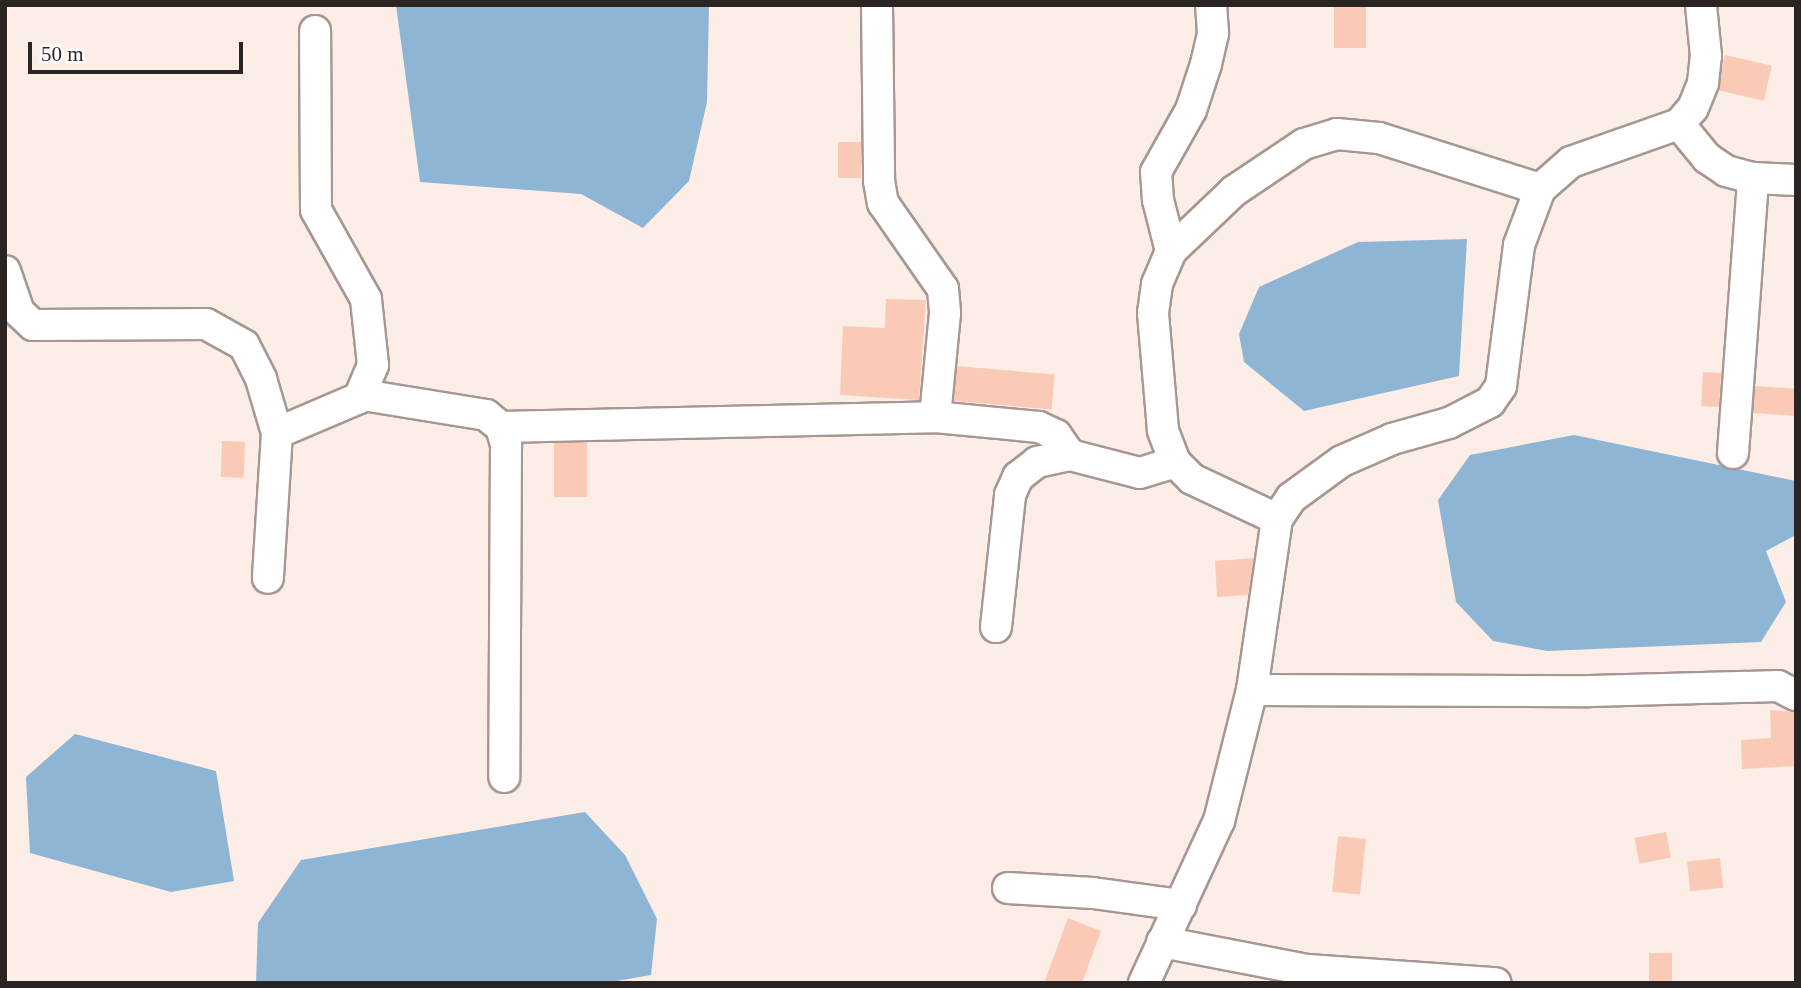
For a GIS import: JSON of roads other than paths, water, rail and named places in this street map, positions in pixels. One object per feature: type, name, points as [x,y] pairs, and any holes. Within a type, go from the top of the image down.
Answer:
[{"type":"street","points":[[877,5],[878,181],[883,203],[943,289],[945,313],[935,417]]},
{"type":"street","points":[[1171,251],[1156,172],[1191,110],[1213,33],[1211,5]]},
{"type":"street","points":[[1144,983],[1219,821],[1252,690],[1277,519],[1291,498],[1342,461],[1392,439],[1449,423],[1490,402],[1501,386],[1519,245],[1540,189],[1571,162],[1679,124],[1693,108],[1703,83],[1706,56],[1701,5]]},
{"type":"street","points":[[315,32],[316,210],[366,299],[373,365],[363,395]]},
{"type":"street","points":[[1679,124],[1707,158],[1726,171],[1753,178],[1796,180]]},
{"type":"street","points":[[1277,519],[1192,479],[1175,462],[1163,430],[1153,313],[1157,284],[1171,251],[1234,191],[1304,144],[1337,134],[1379,138],[1540,189]]},
{"type":"street","points":[[1733,453],[1753,178]]},
{"type":"street","points":[[5,271],[19,312],[33,325]]},
{"type":"street","points":[[5,335],[33,325],[206,324],[221,328],[244,345],[261,379],[277,433],[268,578]]},
{"type":"street","points":[[277,433],[363,395],[486,415],[501,427],[506,445],[504,777]]},
{"type":"street","points":[[501,427],[935,417],[1039,427],[1056,435],[1070,455]]},
{"type":"street","points":[[996,627],[1014,486],[1018,477],[1037,462],[1070,455],[1140,473],[1175,462]]},
{"type":"street","points":[[1252,690],[1590,691],[1778,686],[1796,695]]},
{"type":"street","points":[[1008,888],[1093,893],[1181,905]]},
{"type":"street","points":[[1162,942],[1308,976],[1496,983]]},
{"type":"water","points":[[396,5],[709,5],[707,102],[689,181],[643,228],[581,194],[420,182]]},
{"type":"water","points":[[1467,239],[1459,376],[1304,411],[1244,362],[1239,334],[1259,287],[1358,242]]},
{"type":"water","points":[[1574,435],[1796,481],[1796,535],[1766,551],[1786,602],[1761,642],[1547,651],[1493,641],[1456,602],[1438,500],[1470,455]]},
{"type":"water","points":[[75,734],[216,771],[234,881],[171,892],[30,853],[26,777]]},
{"type":"water","points":[[585,812],[625,855],[657,919],[651,975],[605,983],[256,983],[258,923],[301,860]]}]
